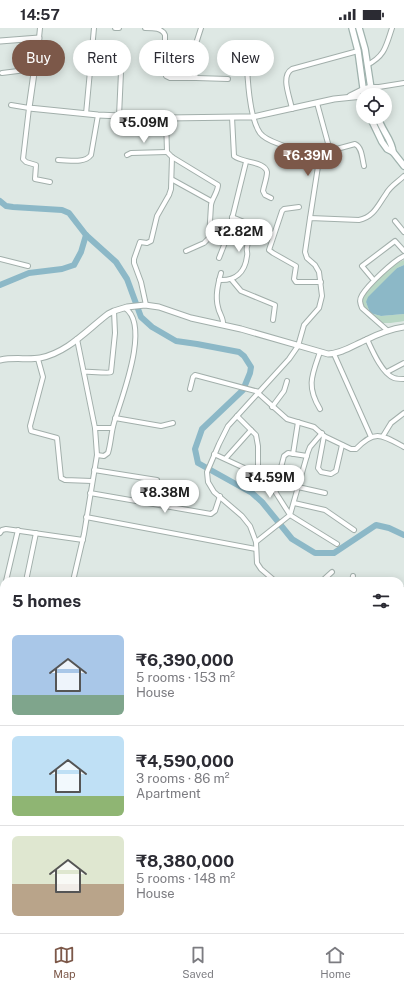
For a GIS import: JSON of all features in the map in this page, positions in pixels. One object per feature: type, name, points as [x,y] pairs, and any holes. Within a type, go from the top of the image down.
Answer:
[{"type":"main road","points":[[352,28],[358,51],[363,88]]},
{"type":"main road","points":[[359,28],[371,87]]},
{"type":"main road","points":[[373,124],[387,149],[393,152],[404,166]]},
{"type":"main road","points":[[381,124],[393,144],[393,152]]},
{"type":"street","points":[[0,41],[38,38],[40,28]]},
{"type":"street","points":[[86,114],[94,28]]},
{"type":"street","points":[[145,28],[159,28],[164,31],[166,76],[170,78],[228,79]]},
{"type":"street","points":[[196,78],[193,65],[193,53],[201,28]]},
{"type":"street","points":[[367,64],[376,60],[383,53],[392,28]]},
{"type":"street","points":[[292,109],[286,78],[289,71],[358,51]]},
{"type":"street","points":[[2,73],[12,72]]},
{"type":"street","points":[[33,76],[23,158],[26,162],[36,165],[35,179],[50,182]]},
{"type":"street","points":[[119,116],[121,76]]},
{"type":"street","points":[[248,76],[253,117],[260,134],[284,146]]},
{"type":"street","points":[[371,87],[379,88],[404,83]]},
{"type":"street","points":[[11,106],[119,116],[166,118],[253,117],[356,96]]},
{"type":"street","points":[[317,103],[329,147],[333,150],[355,144],[357,145],[360,148],[364,166]]},
{"type":"street","points":[[58,160],[84,161],[92,155],[98,115]]},
{"type":"street","points":[[232,117],[234,156],[246,162],[260,164],[264,167],[267,173],[263,191],[265,195],[271,198]]},
{"type":"street","points":[[166,118],[167,152],[172,157],[218,185],[211,201],[209,238],[204,243],[186,251]]},
{"type":"street","points":[[270,577],[261,569],[257,563],[256,542],[250,526],[242,516],[214,492],[208,482],[207,472],[228,426],[289,359],[298,346],[304,325],[316,312],[320,304],[322,296],[318,268],[307,258],[305,252],[319,160],[322,154],[329,147]]},
{"type":"street","points":[[127,155],[131,153],[167,152]]},
{"type":"street","points":[[145,305],[142,287],[134,264],[134,259],[140,242],[147,243],[151,241],[157,216],[169,195],[172,180],[172,157]]},
{"type":"street","points":[[219,258],[228,235],[246,162]]},
{"type":"street","points":[[310,218],[365,219],[371,216],[382,202],[386,193],[404,176]]},
{"type":"street","points":[[172,180],[211,201]]},
{"type":"street","points":[[299,207],[284,209],[273,234],[269,250],[273,254],[296,266],[294,281],[321,282]]},
{"type":"street","points":[[232,217],[273,234]]},
{"type":"street","points":[[395,221],[404,232]]},
{"type":"street","points":[[219,280],[236,277],[246,262],[248,254],[247,248],[256,227]]},
{"type":"street","points":[[210,230],[228,235]]},
{"type":"street","points":[[372,278],[362,266],[395,241],[404,251]]},
{"type":"street","points":[[388,331],[362,308],[360,302],[361,296],[396,259],[404,256]]},
{"type":"street","points":[[0,259],[28,266]]},
{"type":"street","points":[[221,273],[217,302],[218,309],[224,320],[223,325]]},
{"type":"street","points":[[231,279],[241,291],[275,305],[273,320]]},
{"type":"street","points":[[0,360],[8,358],[38,359],[58,353],[77,340],[114,310],[145,305],[159,307],[191,318],[240,328],[320,352],[334,354],[367,339],[404,327]]},
{"type":"street","points":[[97,456],[104,456],[108,453],[111,445],[112,428],[130,373],[135,333],[133,318],[130,311],[126,308]]},
{"type":"street","points":[[84,372],[94,371],[108,374],[111,372],[115,333],[114,310]]},
{"type":"street","points":[[367,339],[380,364],[387,372],[393,378],[404,379]]},
{"type":"street","points":[[74,577],[83,540],[97,456],[95,428],[77,340]]},
{"type":"street","points":[[320,352],[314,370],[311,390],[320,409]]},
{"type":"street","points":[[334,354],[371,437]]},
{"type":"street","points":[[38,359],[43,377],[30,426],[31,431],[57,438],[61,478],[65,480],[92,481]]},
{"type":"street","points":[[387,372],[404,363]]},
{"type":"street","points":[[190,389],[193,377],[195,375],[258,392],[272,407],[287,419],[310,425],[318,429],[323,435],[354,450],[367,438],[384,436],[404,447]]},
{"type":"street","points":[[272,407],[284,391],[287,381]]},
{"type":"street","points":[[384,436],[391,423],[404,413]]},
{"type":"street","points":[[214,454],[226,458],[253,472],[257,471],[258,440],[251,430],[237,416]]},
{"type":"street","points":[[115,418],[161,426],[173,422]]},
{"type":"street","points":[[293,454],[298,422]]},
{"type":"street","points":[[95,428],[112,428]]},
{"type":"street","points":[[226,458],[251,430]]},
{"type":"street","points":[[323,435],[318,468],[321,472],[331,474],[336,471],[342,445]]},
{"type":"street","points":[[256,542],[290,515],[310,447],[323,435]]},
{"type":"street","points":[[307,456],[288,453],[284,456],[275,490],[290,515],[337,544]]},
{"type":"street","points":[[94,470],[157,480]]},
{"type":"street","points":[[298,488],[325,493]]},
{"type":"street","points":[[90,493],[211,514],[214,511],[220,496]]},
{"type":"street","points":[[294,503],[325,510],[354,530]]},
{"type":"street","points":[[86,517],[256,549]]},
{"type":"street","points":[[0,533],[2,530],[6,529],[18,530],[83,540]]},
{"type":"street","points":[[7,577],[18,530]]},
{"type":"street","points":[[27,577],[36,533]]},
{"type":"street","points":[[326,577],[332,572]]},
{"type":"green space","points":[[404,260],[404,265],[397,268],[366,302],[370,313],[381,316],[404,314],[404,321],[383,323],[372,320],[365,313],[362,297],[373,283],[392,265]]},
{"type":"water","points":[[404,265],[404,314],[381,316],[370,313],[366,302],[368,297],[397,268]]},
{"type":"waterway","points":[[0,201],[6,206],[62,210],[69,213],[86,235],[116,262],[127,279],[141,317],[152,327],[176,341],[239,352],[244,356],[251,367],[243,390],[202,429],[195,449],[198,463],[252,493],[262,502],[292,539],[315,553],[334,553],[376,525],[389,528],[404,535]]},
{"type":"waterway","points":[[0,285],[29,273],[62,269],[74,265],[81,252],[86,235]]}]
